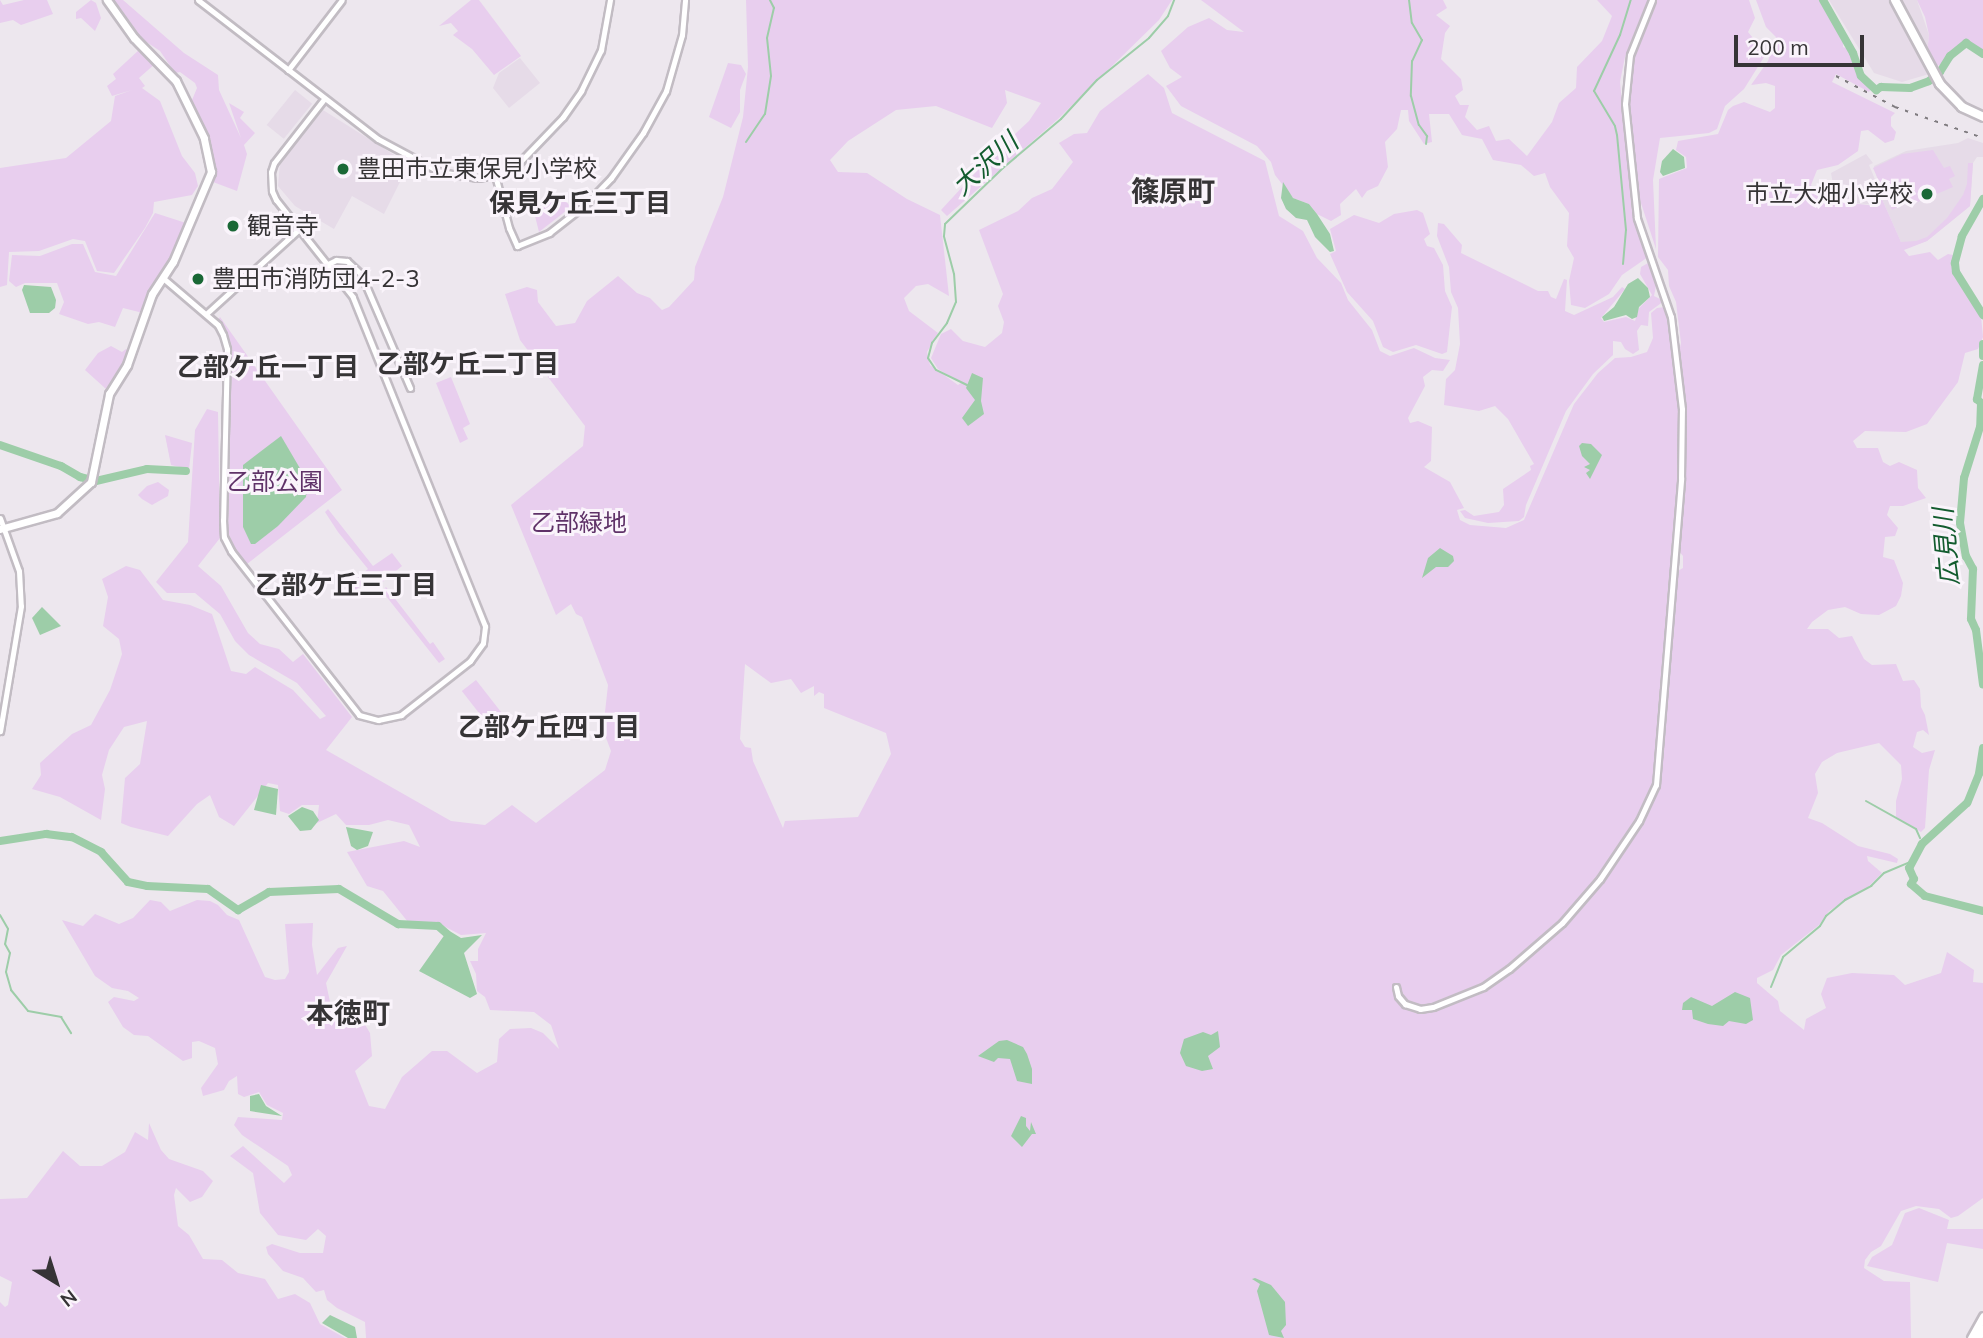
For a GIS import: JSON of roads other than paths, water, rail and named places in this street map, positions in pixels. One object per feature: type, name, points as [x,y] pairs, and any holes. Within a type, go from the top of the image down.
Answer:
[{"type":"highway","points":[[1895,0],[1940,84],[1962,107],[1983,117]]},
{"type":"main road","points":[[3,528],[57,513],[92,479],[110,394],[137,341],[152,293],[163,278],[208,186],[211,172],[209,155],[187,100],[176,81],[134,38],[107,0]]},
{"type":"main road","points":[[1971,1338],[1983,1316]]},
{"type":"main road","points":[[1978,1338],[1983,1328]]},
{"type":"street","points":[[198,0],[378,139],[422,164],[453,175],[478,178],[495,175],[517,165],[537,147],[581,91],[603,45],[610,0]]},
{"type":"street","points":[[288,70],[342,0]]},
{"type":"street","points":[[495,175],[509,228],[517,246],[549,233],[586,204],[611,178],[643,133],[666,90],[682,35],[685,0]]},
{"type":"street","points":[[1396,986],[1398,996],[1405,1004],[1420,1009],[1465,995],[1495,980],[1562,923],[1600,879],[1639,821],[1656,785],[1681,478],[1682,409],[1671,317],[1637,218],[1625,104],[1630,55],[1652,0]]},
{"type":"street","points":[[163,278],[218,325],[227,349],[223,520],[224,537],[230,551],[359,715],[378,720],[395,718],[450,677],[480,649],[485,637],[482,614],[353,297],[275,200],[271,172],[279,156],[324,99]]},
{"type":"street","points":[[206,314],[299,229]]},
{"type":"street","points":[[328,264],[336,260],[347,261],[361,274],[410,388]]},
{"type":"street","points":[[0,518],[19,571],[21,607],[0,731]]},
{"type":"waterway","points":[[746,142],[765,114],[771,76],[767,38],[774,8],[770,0]]},
{"type":"waterway","name":"大沢川","points":[[967,385],[936,370],[928,358],[932,343],[947,323],[956,302],[954,274],[944,236],[945,224],[1003,168],[1061,119],[1097,80],[1149,38],[1168,16],[1174,0]]},
{"type":"waterway","points":[[1409,0],[1412,23],[1422,40],[1412,61],[1411,96],[1419,125],[1427,136],[1426,144]]},
{"type":"waterway","points":[[1623,264],[1626,230],[1617,135],[1615,126],[1594,91],[1620,35],[1631,0]]},
{"type":"waterway","points":[[1823,0],[1853,53],[1861,76],[1876,90],[1881,87],[1910,88],[1929,81],[1940,72],[1950,56],[1966,43],[1983,54]]},
{"type":"waterway","name":"広見川","points":[[1983,199],[1962,236],[1955,263],[1956,272],[1983,315]]},
{"type":"waterway","name":"広見川","points":[[1983,344],[1983,356]]},
{"type":"waterway","name":"広見川","points":[[1983,365],[1977,399],[1981,403],[1980,427],[1964,478],[1960,523],[1966,556],[1973,569],[1971,619],[1976,630],[1983,685]]},
{"type":"waterway","points":[[0,445],[96,481],[147,469],[186,471]]},
{"type":"waterway","name":"広見川","points":[[1983,748],[1979,774],[1967,803],[1922,844],[1909,868],[1914,879],[1911,884],[1925,896],[1983,911]]},
{"type":"waterway","points":[[1866,801],[1916,829],[1920,838]]},
{"type":"waterway","points":[[0,841],[46,834],[72,837],[101,852],[128,882],[147,886],[208,889],[238,910],[269,892],[339,889],[398,924],[438,926],[446,933]]},
{"type":"waterway","points":[[1771,987],[1783,957],[1820,926],[1826,916],[1845,900],[1871,886],[1884,873],[1910,862]]},
{"type":"waterway","points":[[0,915],[8,929],[5,944],[10,953],[6,972],[11,990],[28,1011],[61,1017],[71,1033]]},
{"type":"railway","points":[[1836,76],[1895,107],[1983,138]]},
{"type":"place","name":"豊田市立東保見小学校","points":[[343,169]]},
{"type":"place","name":"市立大畑小学校","points":[[1927,194]]},
{"type":"place","name":"観音寺","points":[[233,226]]},
{"type":"place","name":"豊田市消防団4-2-3","points":[[198,279]]},
{"type":"district","name":"篠原町","points":[[1173,191]]},
{"type":"district","name":"保見ケ丘三丁目","points":[[580,203]]},
{"type":"district","name":"乙部ケ丘二丁目","points":[[468,364]]},
{"type":"district","name":"乙部ケ丘一丁目","points":[[268,367]]},
{"type":"district","name":"乙部ケ丘三丁目","points":[[346,585]]},
{"type":"district","name":"乙部ケ丘四丁目","points":[[549,727]]},
{"type":"district","name":"本徳町","points":[[348,1013]]},
{"type":"park label","name":"乙部公園","points":[[275,482]]},
{"type":"park label","name":"乙部緑地","points":[[579,523]]}]
